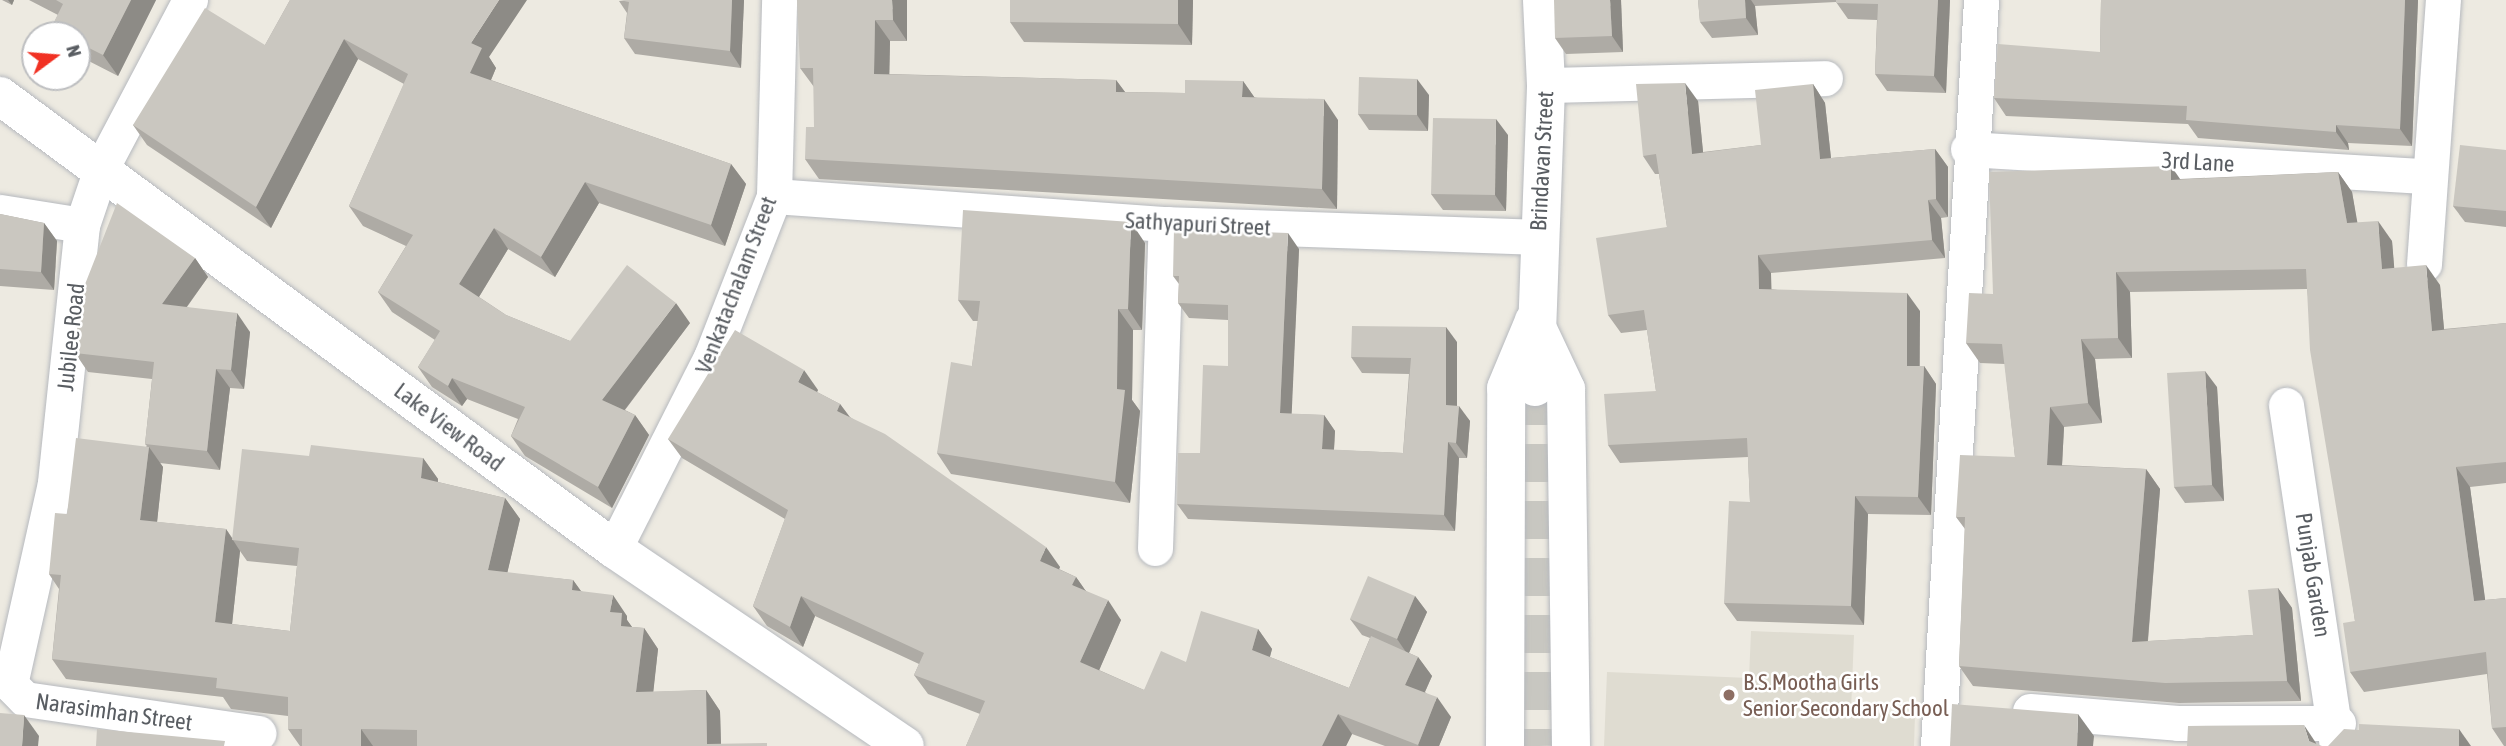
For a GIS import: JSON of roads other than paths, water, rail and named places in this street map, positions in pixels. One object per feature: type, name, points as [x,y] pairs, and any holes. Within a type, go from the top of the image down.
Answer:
[{"type":"street","name":"Jubilee Road","points":[[12,692],[55,482],[82,225],[102,169],[190,0]]},
{"type":"street","name":"Venkatachalam Street","points":[[614,549],[711,358],[774,196],[779,0]]},
{"type":"street","name":"Brindavan Street","points":[[1535,387],[1534,321],[1546,85],[1542,0]]},
{"type":"street","points":[[1938,746],[1969,707],[1968,149],[1981,0]]},
{"type":"street","points":[[2424,264],[2428,176],[2443,0]]},
{"type":"street","points":[[1546,85],[1825,78]]},
{"type":"street","name":"Lake View Road","points":[[0,96],[614,549],[905,746]]},
{"type":"street","name":"3rd Lane","points":[[1968,149],[2428,176]]},
{"type":"street","name":"Sathyapuri Street","points":[[774,196],[1166,224],[1538,237]]},
{"type":"street","points":[[0,212],[82,225]]},
{"type":"street","points":[[1155,548],[1166,224]]},
{"type":"street","points":[[1505,746],[1506,388],[1534,321]]},
{"type":"street","points":[[1534,321],[1566,389],[1570,746]]},
{"type":"street","name":"Punjab Garden","points":[[2286,405],[2337,735]]},
{"type":"street","name":"Narasimhan Street","points":[[12,692],[259,733]]},
{"type":"street","points":[[1969,707],[2337,735]]},
{"type":"tunnel","points":[[1535,387],[1541,746]]},
{"type":"place","name":"B.S.Mootha Girls Senior Secondary School","points":[[1729,695]]}]
